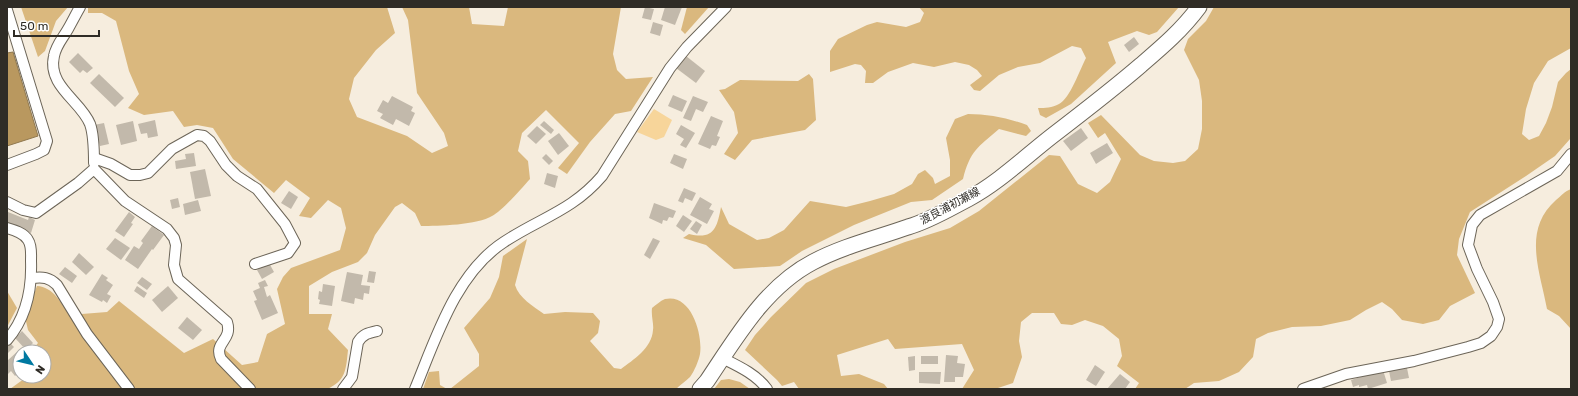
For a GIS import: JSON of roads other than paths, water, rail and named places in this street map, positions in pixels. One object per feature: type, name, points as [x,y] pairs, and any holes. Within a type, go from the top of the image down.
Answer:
[{"type":"main road","name":"渡良浦初瀬線","points":[[700,389],[752,316],[772,293],[796,273],[813,262],[877,236],[910,227],[971,198],[1104,97],[1164,46],[1186,24],[1199,7]]},
{"type":"street","points":[[80,7],[56,46],[53,57],[53,67],[56,78],[89,122],[94,169],[125,201],[167,229],[174,238],[176,245],[174,265],[178,279],[227,322],[229,329],[228,335],[220,347],[219,353],[226,364],[250,389]]},
{"type":"street","points":[[415,389],[455,296],[476,266],[503,242],[562,211],[590,189],[602,176],[670,68],[687,47],[726,7]]},
{"type":"street","points":[[7,10],[47,141],[44,150],[7,164]]},
{"type":"street","points":[[94,158],[111,164],[130,175],[140,176],[148,174],[172,149],[197,135],[204,136],[210,141],[226,165],[237,176],[257,189],[285,224],[294,242],[288,253],[255,264]]},
{"type":"street","points":[[1303,389],[1346,374],[1414,361],[1468,347],[1481,343],[1492,336],[1499,319],[1468,245],[1472,224],[1480,215],[1557,171],[1571,154]]},
{"type":"street","points":[[7,202],[23,210],[36,213],[78,184],[94,169]]},
{"type":"street","points":[[7,228],[23,234],[28,239],[31,246],[32,278],[29,296],[18,325],[7,340]]},
{"type":"street","points":[[32,278],[44,277],[52,280],[57,285],[87,334],[129,389]]},
{"type":"street","points":[[343,389],[352,377],[358,342],[366,333],[377,331]]},
{"type":"street","points":[[722,358],[749,373],[762,382],[767,389]]}]
